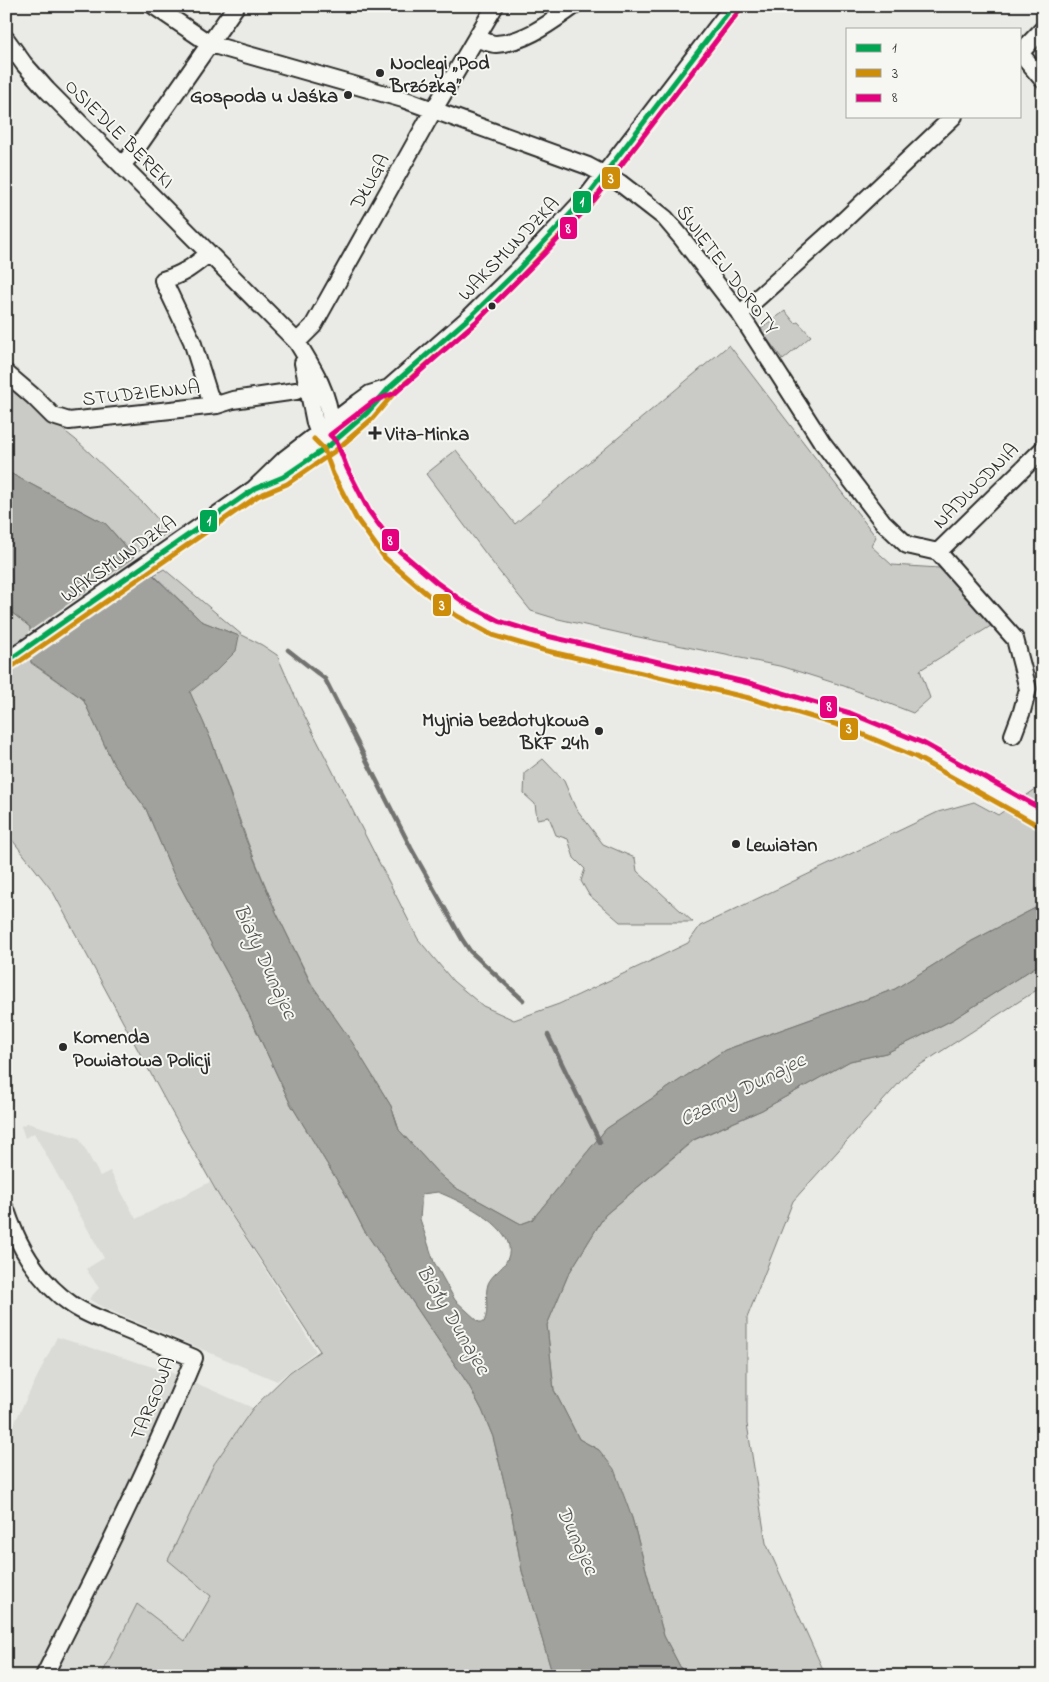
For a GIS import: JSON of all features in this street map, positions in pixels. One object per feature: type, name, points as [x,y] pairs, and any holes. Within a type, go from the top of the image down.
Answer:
[{"type":"street","name":"ŚWIĘTEJ DOROTY","points":[[154,6],[210,44],[403,99],[588,166],[620,183],[665,218],[681,236],[740,314],[822,442],[883,522],[907,545],[938,552]]},
{"type":"street","points":[[122,165],[137,148],[236,6]]},
{"type":"street","name":"DŁUGA","points":[[297,342],[313,326],[433,110],[495,6]]},
{"type":"street","points":[[477,39],[494,44],[520,40],[554,21],[574,6]]},
{"type":"street","name":"WAKSMUNDZKA","points":[[9,660],[254,489],[286,458],[367,413],[390,387],[495,294],[569,217],[604,175],[733,6]]},
{"type":"street","points":[[1022,51],[1043,29]]},
{"type":"street","name":"OSIEDLE BEREKI","points":[[6,39],[24,64],[47,90],[297,342],[315,371],[326,396],[327,434],[340,471],[355,501],[378,538],[390,553],[431,588],[461,609],[496,628],[545,643],[751,691],[816,709],[862,725],[900,740],[1043,818]]},
{"type":"street","points":[[1022,55],[1043,80]]},
{"type":"street","points":[[740,314],[839,225],[952,118]]},
{"type":"street","points":[[208,254],[184,272],[163,280],[192,341],[209,395],[217,405]]},
{"type":"street","name":"STUDZIENNA","points":[[6,373],[53,416],[69,421],[217,405],[233,400],[296,390]]},
{"type":"street","name":"NADWODNIA","points":[[938,552],[1043,448]]},
{"type":"street","points":[[938,552],[1016,639],[1028,689],[1013,735]]},
{"type":"street","name":"TARGOWA","points":[[6,1210],[9,1229],[39,1273],[72,1305],[194,1358],[108,1548],[44,1676]]},
{"type":"shaded area","points":[[785,311],[795,323],[798,322],[811,336],[783,360],[760,329]]},
{"type":"shaded area","points":[[729,345],[876,537],[871,546],[892,565],[939,568],[994,624],[920,670],[930,698],[913,713],[844,686],[784,667],[624,634],[531,611],[426,474],[456,450],[515,524]]},
{"type":"shaded area","points":[[6,385],[76,440],[145,505],[169,532],[133,555],[106,524],[6,471]]},
{"type":"shaded area","points":[[164,569],[242,635],[277,655],[299,705],[418,939],[453,981],[483,1006],[514,1020],[559,1004],[688,943],[700,926],[938,812],[974,802],[998,815],[1043,784],[1043,904],[972,941],[895,989],[725,1050],[606,1129],[532,1220],[521,1224],[454,1187],[437,1172],[399,1130],[391,1106],[352,1043],[312,985],[276,912],[248,843],[212,742],[189,691],[215,672],[239,636],[201,621],[154,575]]},
{"type":"shaded area","points":[[6,608],[30,627],[31,663],[83,699],[113,763],[146,809],[173,873],[244,1004],[290,1103],[346,1195],[364,1230],[468,1384],[482,1410],[493,1437],[511,1510],[522,1571],[553,1676],[101,1676],[137,1604],[185,1641],[211,1596],[168,1560],[214,1464],[253,1408],[290,1372],[320,1351],[219,1196],[53,892],[6,832]]},
{"type":"shaded area","points":[[543,759],[564,781],[575,807],[603,844],[635,858],[637,871],[693,922],[620,922],[589,895],[581,881],[585,869],[574,858],[568,839],[556,835],[549,817],[537,819],[535,804],[524,794],[525,773]]},
{"type":"shaded area","points":[[1043,962],[1043,986],[909,1072],[793,1201],[747,1318],[747,1424],[766,1543],[826,1676],[685,1676],[664,1636],[632,1518],[599,1450],[579,1439],[554,1390],[547,1325],[568,1275],[605,1215],[694,1140],[762,1110],[850,1061],[886,1053],[917,1038],[954,1019]]},
{"type":"shaded area","points":[[27,1123],[79,1138],[100,1176],[110,1171],[136,1219],[210,1182],[316,1351],[277,1381],[102,1307],[89,1299],[99,1288],[86,1269],[104,1258],[34,1133],[25,1138],[21,1126]]},
{"type":"shaded area","points":[[57,1337],[175,1374],[253,1408],[214,1464],[211,1596],[185,1641],[137,1605],[101,1676],[6,1676],[6,1440]]},
{"type":"water","points":[[6,471],[106,524],[133,556],[201,621],[239,636],[236,651],[215,672],[190,692],[212,742],[246,840],[276,912],[310,982],[352,1042],[391,1106],[399,1130],[437,1172],[454,1187],[521,1224],[532,1220],[606,1129],[725,1050],[895,989],[972,941],[1043,904],[1043,962],[954,1019],[917,1038],[886,1053],[850,1061],[762,1110],[693,1140],[605,1215],[568,1275],[547,1325],[554,1390],[579,1439],[599,1450],[614,1469],[632,1518],[664,1636],[685,1676],[553,1676],[522,1571],[511,1510],[493,1437],[482,1410],[468,1384],[364,1230],[346,1195],[290,1103],[244,1004],[173,873],[146,809],[113,763],[83,699],[31,662],[30,627],[6,608]],"holes":[[[438,1192],[473,1209],[498,1227],[506,1238],[509,1249],[507,1260],[488,1284],[487,1312],[484,1322],[479,1322],[455,1300],[434,1262],[420,1219],[422,1194]]]},
{"type":"pier","points":[[137,556],[155,573],[29,661],[28,632]]},
{"type":"waterway","points":[[288,650],[325,679],[411,848],[470,951],[523,1000]]},
{"type":"waterway","points":[[548,1035],[600,1142]]},
{"type":"transit line","name":"1","points":[[6,662],[254,489],[283,477],[330,445],[367,413],[390,387],[471,316],[516,272],[589,194],[733,6]]},
{"type":"transit line","name":"3","points":[[10,668],[258,496],[287,484],[335,451],[372,419],[395,392],[476,322],[595,199],[739,11]]},
{"type":"transit line","name":"8","points":[[739,11],[595,199],[543,255],[476,322],[395,393],[374,401],[330,435],[337,442],[347,468],[369,511],[396,548],[436,582],[465,603],[499,621],[547,636],[753,684],[850,713],[923,743],[1043,810]]},
{"type":"transit line","name":"3","points":[[314,439],[324,449],[333,474],[356,518],[385,558],[427,594],[457,616],[492,635],[543,650],[749,698],[845,727],[916,757],[1039,826]]},
{"type":"place","name":"Noclegi „Pod Brzózką”","points":[[380,73]]},
{"type":"place","name":"Gospoda u Jaśka","points":[[348,95]]},
{"type":"place","name":"Vita-Minka","points":[[375,433]]},
{"type":"place","name":"Myjnia bezdotykowa BKF 24h","points":[[599,731]]},
{"type":"place","name":"Lewiatan","points":[[736,844]]},
{"type":"place","name":"Komenda Powiatowa Policji","points":[[63,1047]]},
{"type":"water label","name":"Biały Dunajec","points":[[266,961]]},
{"type":"water label","name":"Czarny Dunajec","points":[[742,1089]]},
{"type":"water label","name":"Biały Dunajec","points":[[454,1319]]},
{"type":"water label","name":"Dunajec","points":[[578,1540]]}]
